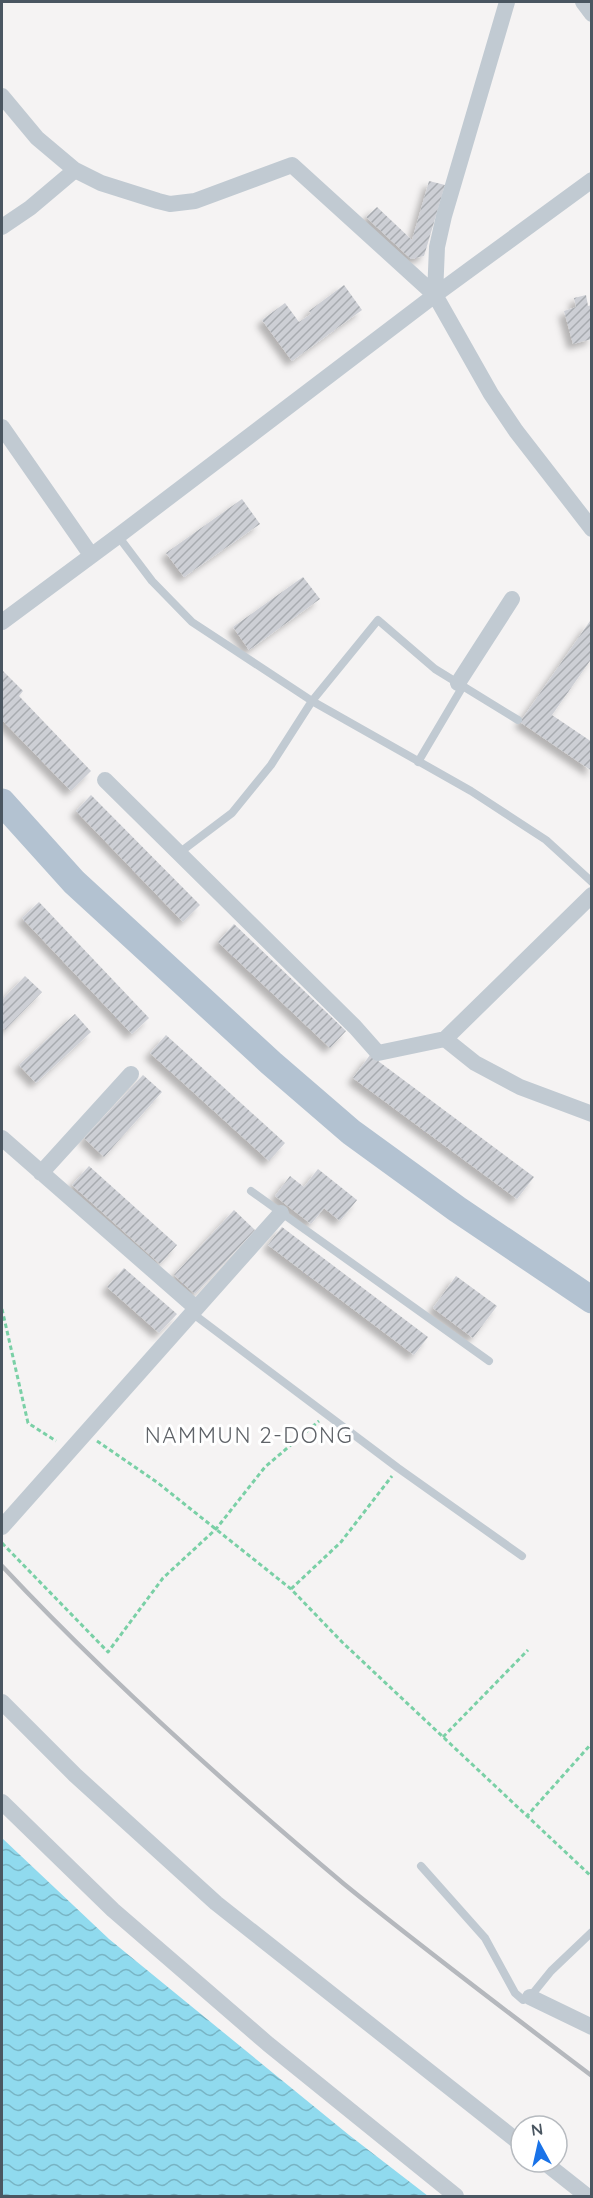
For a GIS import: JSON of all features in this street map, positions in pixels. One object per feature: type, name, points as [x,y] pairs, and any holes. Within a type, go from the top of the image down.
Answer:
[{"type":"main road","points":[[2,802],[74,882],[271,1063],[351,1132],[457,1209],[591,1300]]},
{"type":"street","points":[[435,295],[437,247],[444,216],[507,2]]},
{"type":"street","points":[[583,2],[591,14]]},
{"type":"street","points":[[2,96],[37,138],[75,170],[101,183],[170,204],[195,201],[292,165],[435,295],[491,394],[591,529]]},
{"type":"street","points":[[2,227],[30,208],[75,170]]},
{"type":"street","points":[[2,622],[591,180]]},
{"type":"street","points":[[2,427],[91,555]]},
{"type":"street","points":[[460,684],[512,599]]},
{"type":"street","points":[[105,780],[355,1027],[378,1053],[445,1039],[462,1025],[591,895]]},
{"type":"street","points":[[445,1039],[475,1063],[520,1087],[591,1114]]},
{"type":"street","points":[[41,1173],[131,1074]]},
{"type":"street","points":[[2,1138],[194,1310]]},
{"type":"street","points":[[2,1527],[281,1213]]},
{"type":"street","points":[[2,1702],[75,1774],[216,1903],[509,2135]]},
{"type":"street","points":[[2,1802],[114,1910],[268,2044],[456,2196]]},
{"type":"street","points":[[530,1997],[591,2027]]},
{"type":"street","points":[[559,2174],[587,2196]]},
{"type":"lane","points":[[118,536],[152,582],[192,622],[312,700],[471,791],[546,840],[591,882]]},
{"type":"lane","points":[[178,854],[232,813],[272,765],[312,700],[378,620],[435,669],[518,720]]},
{"type":"lane","points":[[418,762],[460,684]]},
{"type":"lane","points":[[251,1191],[489,1361]]},
{"type":"lane","points":[[194,1310],[398,1468],[522,1556]]},
{"type":"lane","points":[[421,1866],[485,1938],[515,1993],[523,2000],[530,1997],[551,1971],[591,1932]]},
{"type":"path","points":[[2,1309],[28,1423],[70,1450]]},
{"type":"path","points":[[2,1543],[108,1652],[163,1578],[216,1529],[265,1467],[311,1430],[327,1413]]},
{"type":"path","points":[[86,1434],[158,1484],[291,1589],[342,1642],[591,1876]]},
{"type":"path","points":[[291,1589],[341,1542],[398,1468]]},
{"type":"path","points":[[443,1738],[528,1650]]},
{"type":"path","points":[[526,1817],[591,1743]]},
{"type":"water","points":[[2,1838],[109,1939],[349,2135],[428,2196],[2,2196]]},
{"type":"building","points":[[429,181],[445,185],[424,256],[411,259],[366,217],[377,207],[412,240]]},
{"type":"building","points":[[344,285],[362,310],[292,361],[262,320],[285,303],[299,322],[311,314],[309,311]]},
{"type":"building","points":[[586,295],[588,306],[592,305],[592,339],[573,344],[564,311],[576,307],[574,298]]},
{"type":"building","points":[[242,499],[260,524],[184,577],[166,553]]},
{"type":"building","points":[[303,577],[320,599],[249,650],[233,627]]},
{"type":"building","points":[[590,621],[592,658],[552,715],[592,742],[592,771],[520,722]]},
{"type":"building","points":[[2,670],[23,691],[19,696],[91,771],[71,791],[2,720]]},
{"type":"building","points":[[91,795],[200,905],[183,922],[76,811]]},
{"type":"building","points":[[39,902],[149,1018],[132,1034],[22,918]]},
{"type":"building","points":[[234,924],[346,1031],[330,1048],[218,942]]},
{"type":"building","points":[[25,976],[42,992],[5,1030],[2,1027],[2,1000]]},
{"type":"building","points":[[75,1014],[91,1032],[36,1083],[19,1065]]},
{"type":"building","points":[[166,1035],[285,1143],[269,1161],[150,1053]]},
{"type":"building","points":[[370,1055],[534,1177],[517,1199],[353,1078]]},
{"type":"building","points":[[143,1075],[162,1092],[104,1157],[84,1138]]},
{"type":"building","points":[[89,1166],[177,1245],[160,1264],[72,1185]]},
{"type":"building","points":[[318,1169],[357,1200],[340,1221],[324,1208],[311,1224],[275,1196],[290,1176],[304,1187]]},
{"type":"building","points":[[234,1210],[255,1230],[195,1294],[174,1275]]},
{"type":"building","points":[[282,1227],[428,1337],[414,1355],[268,1245]]},
{"type":"building","points":[[124,1268],[177,1314],[159,1333],[107,1287]]},
{"type":"building","points":[[456,1276],[497,1306],[473,1338],[433,1308]]},
{"type":"railway","points":[[2,1566],[125,1690],[299,1846],[405,1933],[592,2076]]},
{"type":"district","name":"NAMMUN 2-DONG","points":[[249,1435]]}]
